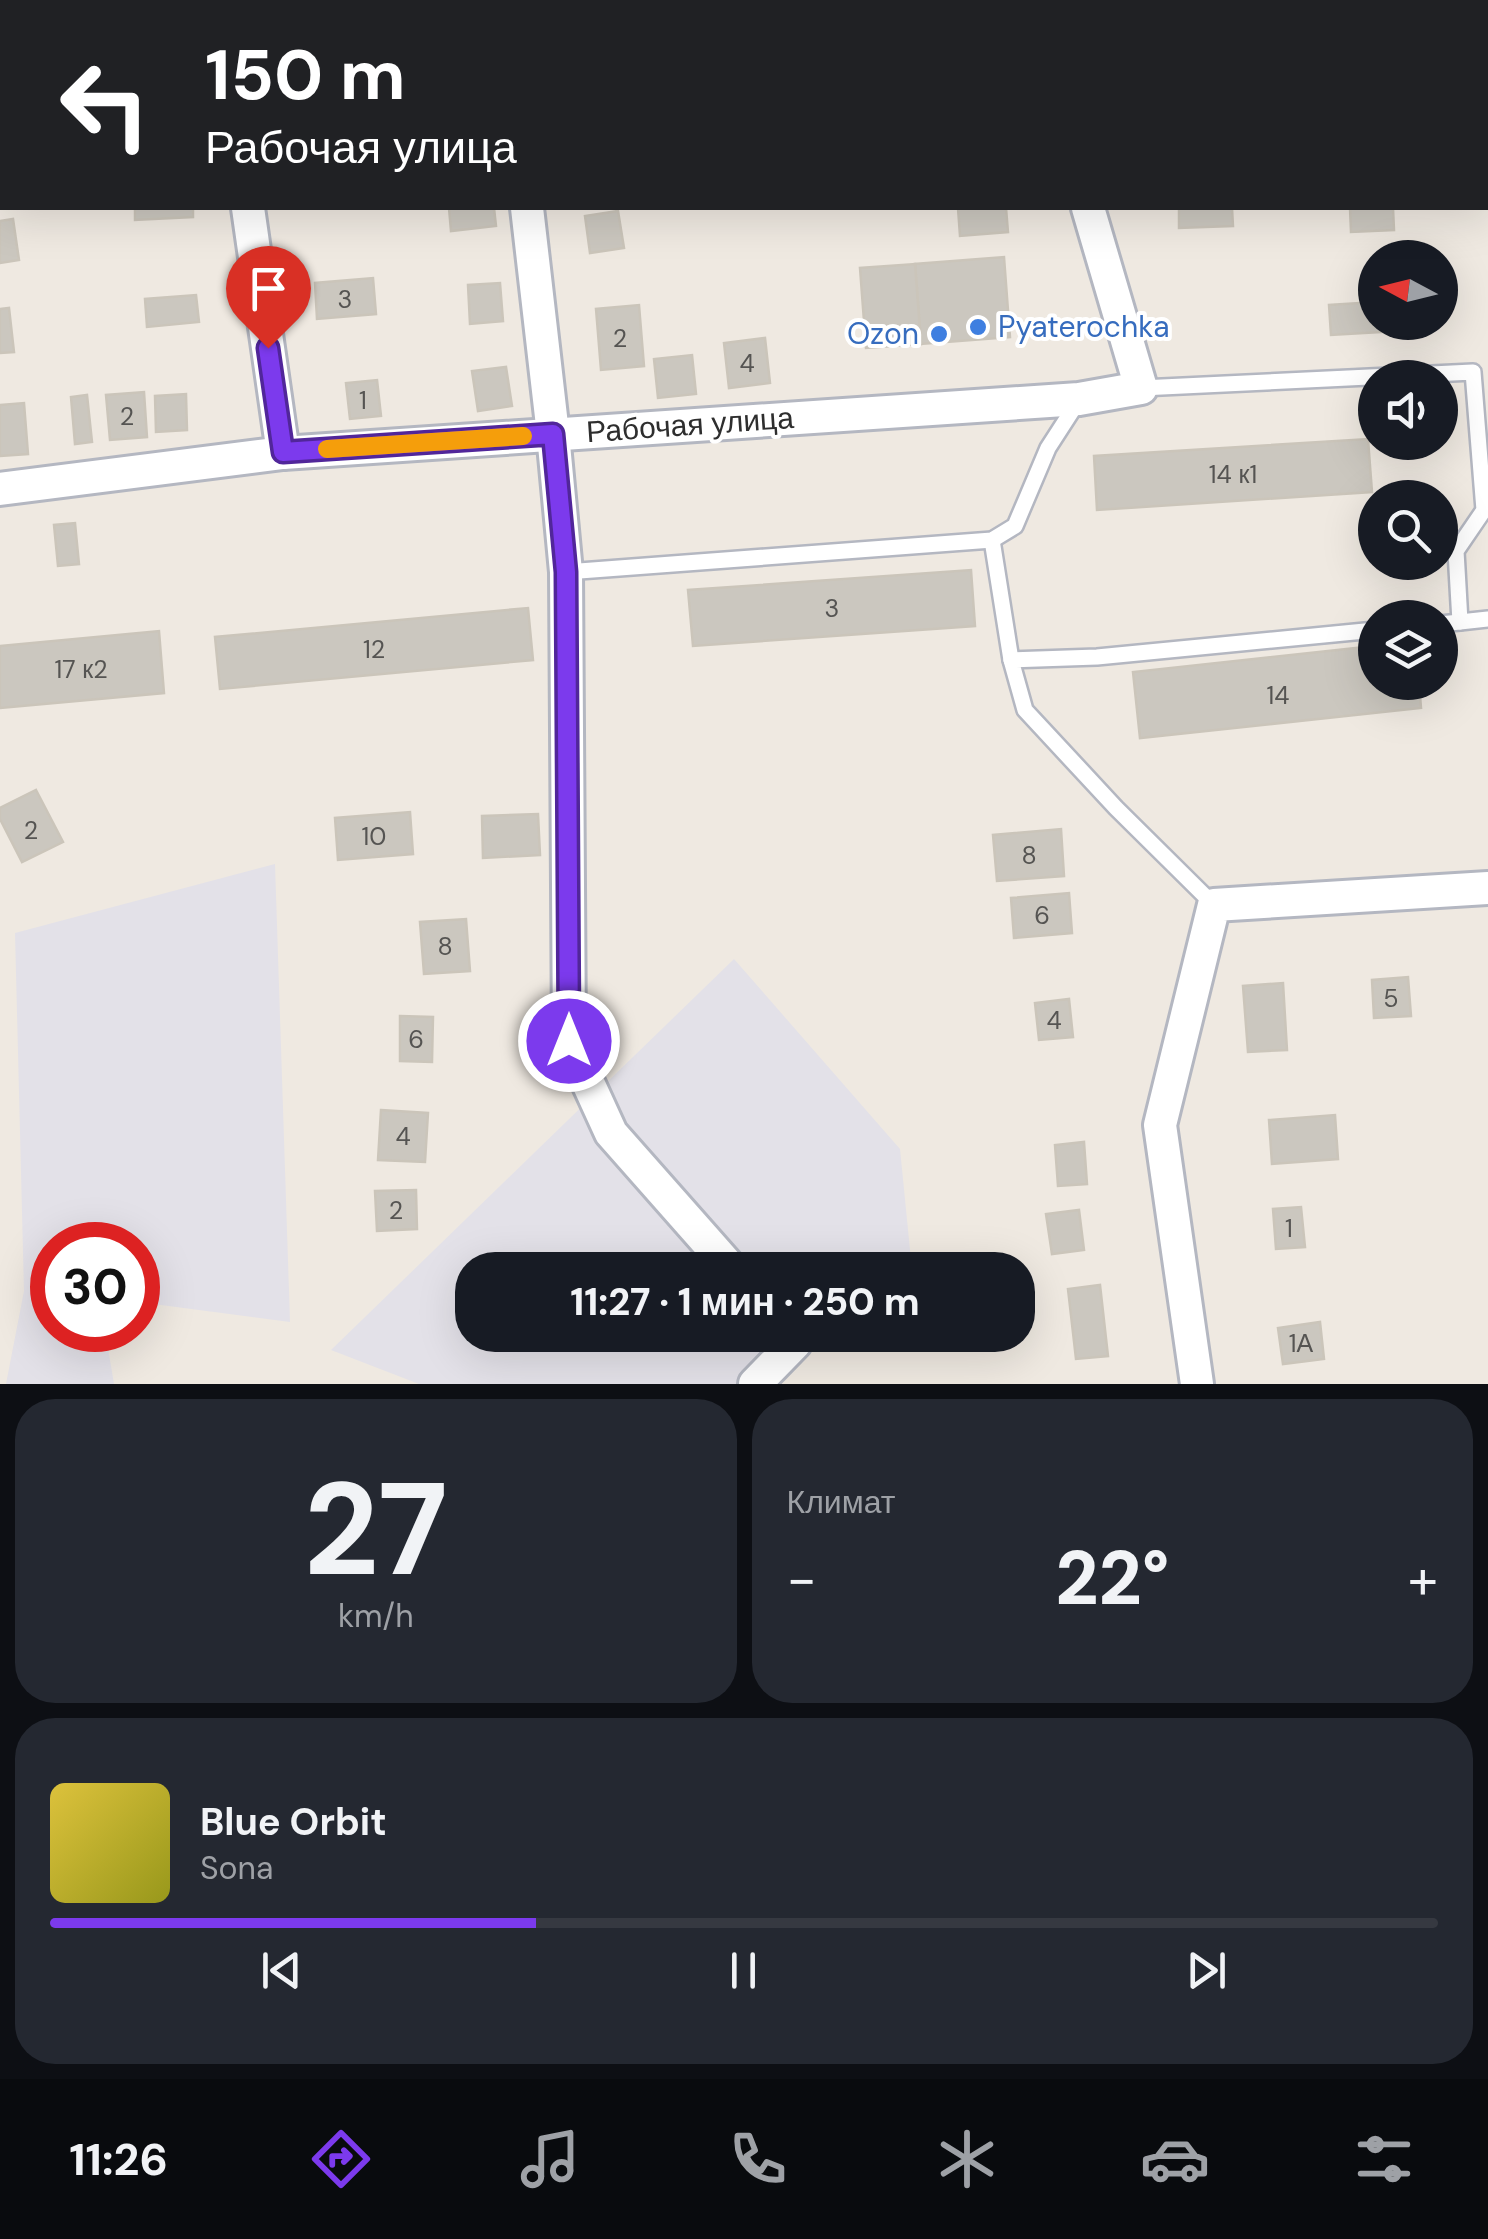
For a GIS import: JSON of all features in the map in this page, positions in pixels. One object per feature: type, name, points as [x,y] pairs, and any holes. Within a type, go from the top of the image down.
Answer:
[{"type":"street","points":[[248,210],[283,452]]},
{"type":"street","points":[[527,210],[566,572],[569,1041],[612,1133],[716,1252]]},
{"type":"street","points":[[1089,210],[1141,388]]},
{"type":"street","name":"Рабочая улица","points":[[0,489],[283,452],[1079,400],[1141,388]]},
{"type":"street","points":[[1197,1384],[1160,1125],[1214,905],[1488,888]]},
{"type":"street","points":[[755,1384],[786,1352]]},
{"type":"lane","points":[[1141,388],[1474,372],[1484,510],[1456,551],[1460,622],[1488,620]]},
{"type":"lane","points":[[566,572],[992,540],[1015,526],[1048,448],[1079,400]]},
{"type":"lane","points":[[992,540],[1010,660],[1025,710],[1214,905]]},
{"type":"lane","points":[[1010,660],[1097,656],[1358,632]]},
{"type":"shaded area","points":[[275,864],[290,1322],[160,1305],[160,1222],[30,1222],[30,1352],[109,1352],[114,1384],[6,1384],[24,1291],[15,933]]},
{"type":"shaded area","points":[[734,959],[900,1149],[910,1252],[455,1252],[455,1352],[794,1352],[762,1384],[419,1384],[331,1350]]},
{"type":"building","points":[[135,210],[193,210],[193,217],[135,220]]},
{"type":"building","points":[[449,210],[494,210],[496,226],[451,231]]},
{"type":"building","points":[[958,210],[1006,210],[1008,232],[960,236]]},
{"type":"building","points":[[1179,210],[1232,210],[1233,226],[1179,228]]},
{"type":"building","points":[[1350,210],[1393,210],[1394,230],[1351,232]]},
{"type":"building","points":[[618,211],[624,248],[590,253],[585,216]]},
{"type":"building","points":[[13,219],[19,260],[0,263],[0,221]]},
{"type":"building","points":[[1004,257],[1010,337],[921,344],[915,264]]},
{"type":"building","points":[[915,264],[921,344],[866,348],[860,268]]},
{"type":"building","points":[[373,278],[376,314],[317,319],[315,283]]},
{"type":"building","points":[[500,283],[503,321],[470,324],[468,285]]},
{"type":"building","points":[[196,295],[199,322],[147,327],[145,299]]},
{"type":"building","points":[[1358,303],[1358,333],[1331,335],[1329,305]]},
{"type":"building","points":[[639,305],[644,366],[601,370],[596,309]]},
{"type":"building","points":[[9,308],[14,352],[0,353],[0,309]]},
{"type":"building","points":[[765,338],[770,383],[729,388],[724,343]]},
{"type":"building","points":[[692,355],[696,394],[658,398],[654,359]]},
{"type":"building","points":[[506,367],[512,406],[478,411],[472,371]]},
{"type":"building","points":[[377,380],[381,416],[350,419],[346,383]]},
{"type":"building","points":[[144,392],[147,437],[110,440],[106,395]]},
{"type":"building","points":[[186,394],[187,430],[156,432],[155,396]]},
{"type":"building","points":[[87,395],[92,442],[75,444],[71,397]]},
{"type":"building","points":[[24,403],[28,454],[0,456],[0,405]]},
{"type":"building","points":[[1358,440],[1358,460],[1370,460],[1371,480],[1358,480],[1358,493],[1097,510],[1094,456]]},
{"type":"building","points":[[75,523],[79,564],[58,566],[54,525]]},
{"type":"building","points":[[971,570],[975,626],[693,646],[688,590]]},
{"type":"building","points":[[528,608],[533,660],[220,689],[215,637]]},
{"type":"building","points":[[159,631],[164,693],[0,708],[0,646]]},
{"type":"building","points":[[1358,648],[1358,700],[1420,700],[1421,708],[1140,738],[1133,672]]},
{"type":"building","points":[[36,790],[63,842],[22,862],[0,819],[0,808]]},
{"type":"building","points":[[410,812],[413,854],[338,860],[335,818]]},
{"type":"building","points":[[538,814],[540,855],[483,858],[482,816]]},
{"type":"building","points":[[1061,829],[1064,876],[997,881],[993,835]]},
{"type":"building","points":[[1069,893],[1072,933],[1014,938],[1011,898]]},
{"type":"building","points":[[466,919],[470,971],[424,974],[420,922]]},
{"type":"building","points":[[1408,977],[1411,1016],[1374,1018],[1372,980]]},
{"type":"building","points":[[1283,983],[1287,1050],[1248,1052],[1243,986]]},
{"type":"building","points":[[1069,999],[1073,1037],[1039,1040],[1035,1003]]},
{"type":"building","points":[[400,1016],[433,1017],[432,1062],[400,1061]]},
{"type":"building","points":[[381,1110],[428,1113],[425,1162],[378,1160]]},
{"type":"building","points":[[1335,1115],[1338,1159],[1272,1164],[1269,1120]]},
{"type":"building","points":[[1084,1142],[1087,1184],[1058,1186],[1055,1145]]},
{"type":"building","points":[[416,1190],[417,1229],[377,1231],[375,1191]]},
{"type":"building","points":[[1301,1207],[1305,1247],[1276,1249],[1273,1209]]},
{"type":"building","points":[[1079,1210],[1084,1250],[1052,1254],[1046,1214]]},
{"type":"building","points":[[1100,1285],[1108,1356],[1076,1359],[1068,1289]]},
{"type":"building","points":[[1320,1322],[1324,1359],[1283,1364],[1278,1328]]},
{"type":"slow traffic","points":[[327,449],[523,436]]},
{"type":"place","name":"Pyaterochka","points":[[978,327]]},
{"type":"place","name":"Ozon","points":[[939,334]]},
{"type":"route","points":[[268,348],[283,452],[553,434],[566,572],[569,1041]]}]
